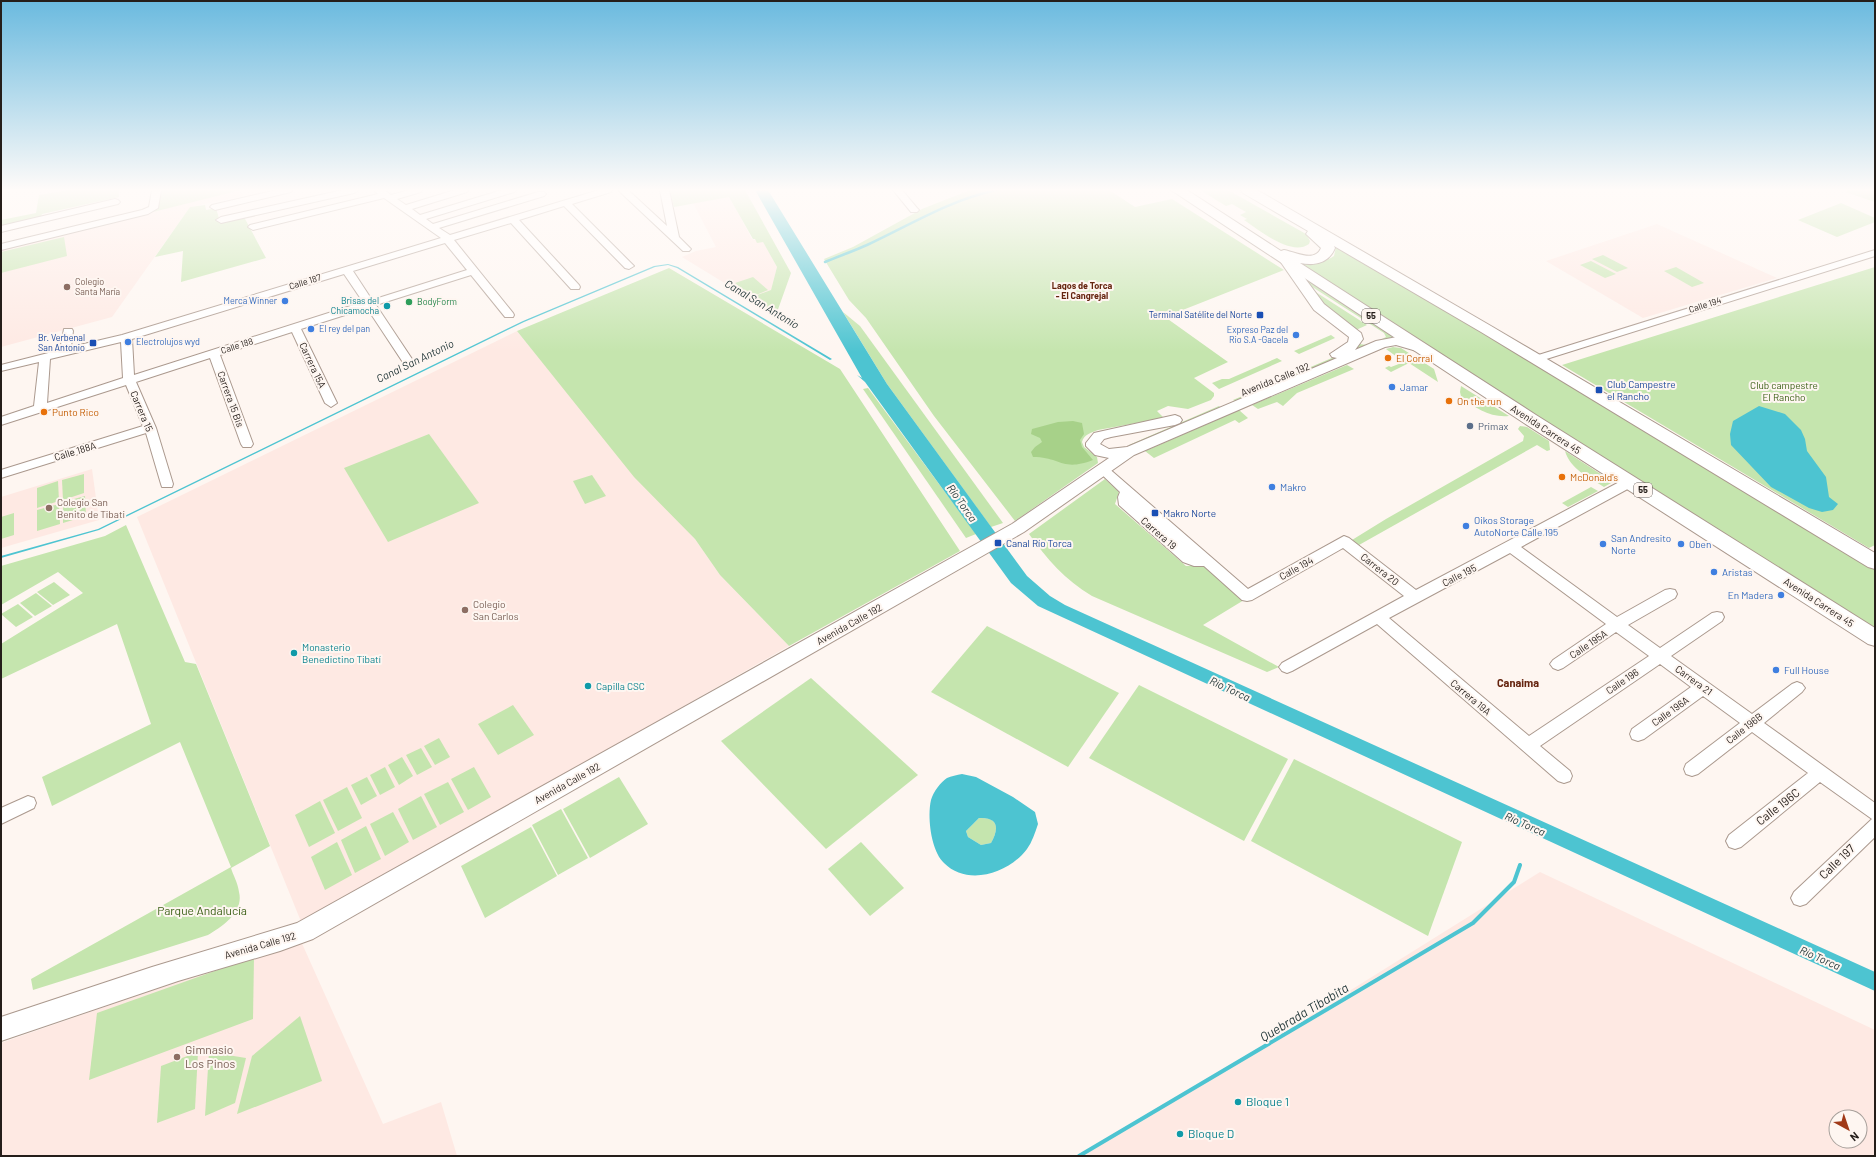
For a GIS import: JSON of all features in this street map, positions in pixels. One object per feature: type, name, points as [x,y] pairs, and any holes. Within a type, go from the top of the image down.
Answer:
[{"type":"highway","points":[[1264,245],[1292,257],[1307,260],[1323,256],[1328,252],[1328,248],[1325,244]]},
{"type":"highway","points":[[1340,244],[1541,362],[1875,562]]},
{"type":"highway","name":"Avenida Carrera 45","points":[[1264,245],[1286,261],[1420,348],[1875,638]]},
{"type":"main road","name":"Avenida Calle 192","points":[[1,1029],[136,983],[226,954],[292,937],[305,931],[1004,536],[1129,452],[1230,402],[1343,352],[1352,346],[1356,341],[1356,336],[1351,330],[1316,304],[1286,261]]},
{"type":"main road","name":"Avenida Calle 192","points":[[1102,469],[1112,454],[1125,442],[1175,420],[1230,402],[1382,343],[1397,341],[1420,348]]},
{"type":"main road","points":[[1129,452],[1112,454],[1101,452],[1093,446],[1095,439],[1108,433],[1175,420]]},
{"type":"street","points":[[1,247],[16,244]]},
{"type":"street","name":"Calle 187","points":[[1,368],[126,337],[432,244]]},
{"type":"street","points":[[452,244],[509,315]]},
{"type":"street","points":[[536,244],[575,287]]},
{"type":"street","points":[[608,244],[630,266]]},
{"type":"street","points":[[681,244],[686,249]]},
{"type":"street","name":"Calle 194","points":[[1541,362],[1875,253]]},
{"type":"street","name":"Calle 194","points":[[1541,362],[1875,262]]},
{"type":"street","points":[[347,270],[410,365]]},
{"type":"street","name":"Calle 188","points":[[1,421],[473,271]]},
{"type":"street","name":"Carrera 15A","points":[[295,328],[331,403]]},
{"type":"street","points":[[65,351],[68,331]]},
{"type":"street","name":"Carrera 15","points":[[126,337],[129,380],[150,428],[167,484]]},
{"type":"street","name":"Carrera 15 Bis","points":[[214,353],[248,444]]},
{"type":"street","points":[[40,409],[45,356]]},
{"type":"street","name":"Calle 188A","points":[[1,474],[150,428]]},
{"type":"street","name":"Carrera 19","points":[[1102,469],[1247,596]]},
{"type":"street","name":"Calle 195","points":[[1287,667],[1630,482]]},
{"type":"street","name":"Calle 194","points":[[1247,596],[1344,541]]},
{"type":"street","name":"Carrera 20","points":[[1344,541],[1415,597]]},
{"type":"street","name":"Carrera 21","points":[[1511,547],[1875,813]]},
{"type":"street","name":"Calle 195A","points":[[1558,664],[1617,624],[1670,594]]},
{"type":"street","name":"Carrera 19A","points":[[1378,617],[1564,776]]},
{"type":"street","name":"Calle 196","points":[[1528,745],[1717,618]]},
{"type":"street","name":"Calle 196A","points":[[1638,734],[1703,687]]},
{"type":"street","name":"Calle 196B","points":[[1692,769],[1797,688]]},
{"type":"street","name":"Calle 196C","points":[[1735,841],[1820,773]]},
{"type":"street","points":[[1,816],[28,803]]},
{"type":"street","name":"Calle 197","points":[[1800,898],[1875,826]]},
{"type":"shaded area","name":"Colegio Santa María","points":[[18,244],[164,244],[112,317],[1,347],[1,248]]},
{"type":"shaded area","points":[[714,244],[764,244],[777,267],[771,290],[749,298],[682,257],[696,251],[716,247]]},
{"type":"shaded area","points":[[1597,244],[1701,244],[1777,278],[1643,318],[1546,261]]},
{"type":"shaded area","name":"Colegio San Carlos","points":[[517,331],[569,395],[695,539],[720,575],[789,646],[302,924],[137,517]]},
{"type":"shaded area","name":"Colegio San Benito de Tibati","points":[[92,469],[99,520],[1,548],[1,497]]},
{"type":"shaded area","points":[[1540,872],[1875,1030],[1875,1156],[1078,1156],[1157,1111]]},
{"type":"shaded area","name":"Gimnasio Los Pinos","points":[[300,939],[383,1124],[441,1102],[457,1156],[1,1156],[1,1043]]},
{"type":"green space","points":[[35,244],[65,244],[67,256],[1,273],[1,252]]},
{"type":"green space","points":[[164,244],[258,244],[266,258],[181,282],[183,251],[155,257]]},
{"type":"green space","points":[[764,244],[775,244],[791,273],[776,315],[749,298],[771,290],[777,267]]},
{"type":"green space","points":[[858,244],[1243,244],[1284,270],[1165,317],[1228,362],[1194,378],[1214,393],[1214,396],[1211,400],[1188,409],[1168,406],[1157,411],[1164,418],[1098,430],[1088,434],[1084,437],[1082,442],[1084,447],[1097,457],[1098,463],[1015,521],[934,416],[866,318],[849,300],[824,259]]},
{"type":"green space","points":[[1282,244],[1309,244],[1302,247]]},
{"type":"green space","points":[[1336,247],[1427,298],[1875,568],[1875,632],[1295,261],[1310,263],[1324,261],[1334,256]]},
{"type":"green space","points":[[1603,255],[1628,268],[1617,272],[1592,259]]},
{"type":"green space","points":[[1591,261],[1616,274],[1605,278],[1580,265]]},
{"type":"green space","points":[[1676,267],[1704,283],[1692,287],[1664,271]]},
{"type":"green space","name":"Club campestre El Rancho","points":[[1875,267],[1875,545],[1869,548],[1562,365]]},
{"type":"green space","points":[[669,268],[840,369],[960,551],[789,646],[720,575],[695,539],[634,477],[517,331]]},
{"type":"green space","points":[[1295,270],[1400,340],[1382,339],[1386,337],[1384,333],[1306,283]]},
{"type":"green space","points":[[753,277],[768,290],[751,297],[735,283]]},
{"type":"green space","points":[[1311,289],[1367,325],[1356,330],[1328,310]]},
{"type":"green space","points":[[843,312],[860,326],[1003,523],[991,527],[887,384]]},
{"type":"green space","points":[[1331,335],[1335,338],[1299,354],[1294,351]]},
{"type":"green space","points":[[1359,344],[1367,345],[1235,401],[1233,400],[1353,349]]},
{"type":"green space","points":[[1393,347],[1401,348],[1434,369],[1438,382],[1409,363],[1391,372],[1385,368],[1404,362],[1386,349]]},
{"type":"green space","points":[[1277,358],[1282,361],[1219,389],[1212,383],[1222,379],[1229,379]]},
{"type":"green space","points":[[1347,365],[1354,369],[1297,393],[1283,406],[1277,402],[1258,409],[1252,405]]},
{"type":"green space","points":[[1461,386],[1509,416],[1489,414],[1477,408],[1461,396]]},
{"type":"green space","points":[[868,388],[976,534],[966,538],[863,389]]},
{"type":"green space","points":[[1219,406],[1220,407],[1131,446],[1129,445]]},
{"type":"green space","points":[[1239,410],[1248,418],[1239,423],[1235,420],[1154,458],[1145,451]]},
{"type":"green space","points":[[1073,421],[1082,423],[1084,434],[1080,440],[1082,447],[1093,460],[1074,465],[1050,459],[1033,457],[1031,452],[1042,442],[1040,438],[1031,434],[1032,429],[1058,422]]},
{"type":"green space","points":[[1520,426],[1527,427],[1549,441],[1550,450],[1547,451],[1537,445],[1359,545],[1352,540],[1523,441],[1524,436],[1518,429]]},
{"type":"green space","points":[[429,434],[479,503],[388,542],[344,468]]},
{"type":"green space","points":[[1565,451],[1613,482],[1604,487],[1576,468],[1571,463]]},
{"type":"green space","points":[[84,474],[84,493],[63,500],[62,480]]},
{"type":"green space","points":[[592,475],[606,496],[585,504],[573,481]]},
{"type":"green space","points":[[1105,479],[1119,492],[1115,504],[1186,566],[1204,566],[1244,600],[1203,625],[1279,667],[1267,672],[1092,596],[1073,583],[1050,560],[1029,534]]},
{"type":"green space","points":[[58,481],[59,501],[37,508],[37,488]]},
{"type":"green space","points":[[1591,487],[1598,491],[1568,507],[1562,503]]},
{"type":"green space","points":[[85,496],[86,516],[63,523],[63,502]]},
{"type":"green space","points":[[59,504],[60,524],[37,531],[37,510]]},
{"type":"green space","points":[[14,513],[14,535],[1,539],[1,517]]},
{"type":"green space","name":"Parque Andalucía","points":[[126,525],[185,662],[196,664],[270,846],[231,868],[237,882],[240,899],[238,906],[231,918],[226,923],[208,935],[33,990],[31,979],[231,867],[180,742],[52,806],[42,777],[151,724],[117,624],[1,679],[1,644],[83,593],[58,572],[1,605],[1,566],[105,536]]},
{"type":"green space","points":[[54,582],[70,595],[53,605],[37,592]]},
{"type":"green space","points":[[36,593],[52,606],[35,616],[20,603]]},
{"type":"green space","points":[[18,604],[33,617],[16,627],[1,614]]},
{"type":"green space","points":[[987,626],[1119,693],[1068,767],[931,692]]},
{"type":"green space","points":[[811,678],[918,775],[826,849],[721,741]]},
{"type":"green space","points":[[1139,685],[1288,759],[1244,841],[1089,758]]},
{"type":"green space","points":[[513,705],[534,735],[498,755],[478,724]]},
{"type":"green space","points":[[439,738],[450,757],[435,765],[424,746]]},
{"type":"green space","points":[[421,748],[432,767],[417,775],[406,755]]},
{"type":"green space","points":[[402,757],[413,776],[399,785],[388,765]]},
{"type":"green space","points":[[1294,759],[1462,842],[1428,936],[1251,841]]},
{"type":"green space","points":[[385,767],[395,787],[380,795],[370,775]]},
{"type":"green space","points":[[474,767],[491,797],[468,810],[451,779]]},
{"type":"green space","points":[[367,777],[377,796],[361,805],[351,785]]},
{"type":"green space","points":[[619,777],[648,824],[590,858],[563,809]]},
{"type":"green space","points":[[448,782],[464,812],[440,825],[424,794]]},
{"type":"green space","points":[[347,787],[362,818],[338,831],[323,800]]},
{"type":"green space","points":[[421,796],[437,827],[413,840],[398,809]]},
{"type":"green space","points":[[320,801],[335,833],[309,847],[295,815]]},
{"type":"green space","points":[[561,809],[588,858],[558,875],[532,825]]},
{"type":"green space","points":[[393,812],[409,842],[385,856],[370,824]]},
{"type":"green space","points":[[979,818],[986,818],[994,822],[996,825],[994,838],[991,843],[981,845],[968,837],[966,831]]},
{"type":"green space","points":[[366,826],[381,859],[355,873],[341,840]]},
{"type":"green space","points":[[531,827],[557,876],[485,918],[461,866]]},
{"type":"green space","points":[[337,842],[352,875],[325,890],[311,857]]},
{"type":"green space","points":[[861,842],[904,888],[870,916],[828,869]]},
{"type":"green space","points":[[254,957],[253,1019],[89,1080],[97,1013]]},
{"type":"green space","points":[[300,1016],[322,1081],[237,1114],[252,1056]]},
{"type":"green space","points":[[198,1052],[195,1109],[157,1123],[161,1066]]},
{"type":"green space","points":[[209,1052],[246,1058],[235,1103],[205,1116]]},
{"type":"water","name":"Río Torca","points":[[786,244],[801,244],[887,384],[1027,576],[1050,596],[1065,605],[1875,972],[1875,991],[1038,606],[1011,583],[865,382],[857,375],[862,378]]},
{"type":"water","points":[[668,264],[678,267],[832,359],[830,360],[677,268],[668,265],[655,267],[524,322],[99,530],[1,558],[1,556],[98,529],[523,321],[654,266]]},
{"type":"water","points":[[1759,406],[1785,414],[1801,430],[1805,439],[1807,451],[1826,477],[1829,497],[1838,504],[1833,510],[1822,512],[1809,508],[1771,487],[1731,445],[1730,434],[1733,421]]},
{"type":"water","points":[[962,774],[976,777],[1013,797],[1035,812],[1038,824],[1027,849],[1010,865],[988,874],[965,874],[954,870],[940,858],[933,842],[930,824],[930,807],[932,797],[935,791],[947,778]],"holes":[[[979,818],[986,818],[994,822],[996,829],[991,843],[981,845],[968,837],[966,831]]]},
{"type":"waterway","points":[[825,262],[869,244]]},
{"type":"waterway","name":"Quebrada Tibabita","points":[[1079,1156],[1473,923],[1514,882],[1520,865]]},
{"type":"place","name":"Colegio Santa María","points":[[67,287]]},
{"type":"place","name":"Merca Winner","points":[[285,301]]},
{"type":"place","name":"BodyForm","points":[[409,302]]},
{"type":"place","name":"Brisas del Chicamocha","points":[[387,306]]},
{"type":"place","name":"Terminal Satélite del Norte","points":[[1260,315]]},
{"type":"place","name":"El rey del pan","points":[[311,329]]},
{"type":"place","name":"Expreso Paz del Rio S.A -Gacela","points":[[1296,335]]},
{"type":"place","name":"Electrolujos wyd","points":[[128,342]]},
{"type":"place","name":"Br. Verbenal San Antonio","points":[[93,343]]},
{"type":"place","name":"El Corral","points":[[1388,358]]},
{"type":"place","name":"Jamar","points":[[1392,387]]},
{"type":"place","name":"Club Campestre el Rancho","points":[[1599,390]]},
{"type":"place","name":"On the run","points":[[1449,401]]},
{"type":"place","name":"Punto Rico","points":[[44,412]]},
{"type":"place","name":"Primax","points":[[1470,426]]},
{"type":"place","name":"McDonald's","points":[[1562,477]]},
{"type":"place","name":"Makro","points":[[1272,487]]},
{"type":"place","name":"Colegio San Benito de Tibati","points":[[49,508]]},
{"type":"place","name":"Makro Norte","points":[[1155,513]]},
{"type":"place","name":"Oikos Storage AutoNorte Calle 195","points":[[1466,526]]},
{"type":"place","name":"Canal Río Torca","points":[[998,543]]},
{"type":"place","name":"San Andresito Norte","points":[[1603,544]]},
{"type":"place","name":"Oben","points":[[1681,544]]},
{"type":"place","name":"Aristas","points":[[1714,572]]},
{"type":"place","name":"En Madera","points":[[1781,595]]},
{"type":"place","name":"Colegio San Carlos","points":[[465,610]]},
{"type":"place","name":"Monasterio Benedictino Tibatí","points":[[294,653]]},
{"type":"place","name":"Full House","points":[[1776,670]]},
{"type":"place","name":"Capilla CSC","points":[[588,686]]},
{"type":"place","name":"Gimnasio Los Pinos","points":[[177,1057]]},
{"type":"place","name":"Bloque 1","points":[[1238,1102]]},
{"type":"place","name":"Bloque D","points":[[1180,1134]]},
{"type":"district","name":"Lagos de Torca - El Cangrejal","points":[[1082,292]]},
{"type":"district","name":"Canaima","points":[[1518,683]]},
{"type":"water label","name":"Canal San Antonio","points":[[762,304]]},
{"type":"water label","name":"Canal San Antonio","points":[[415,361]]}]
